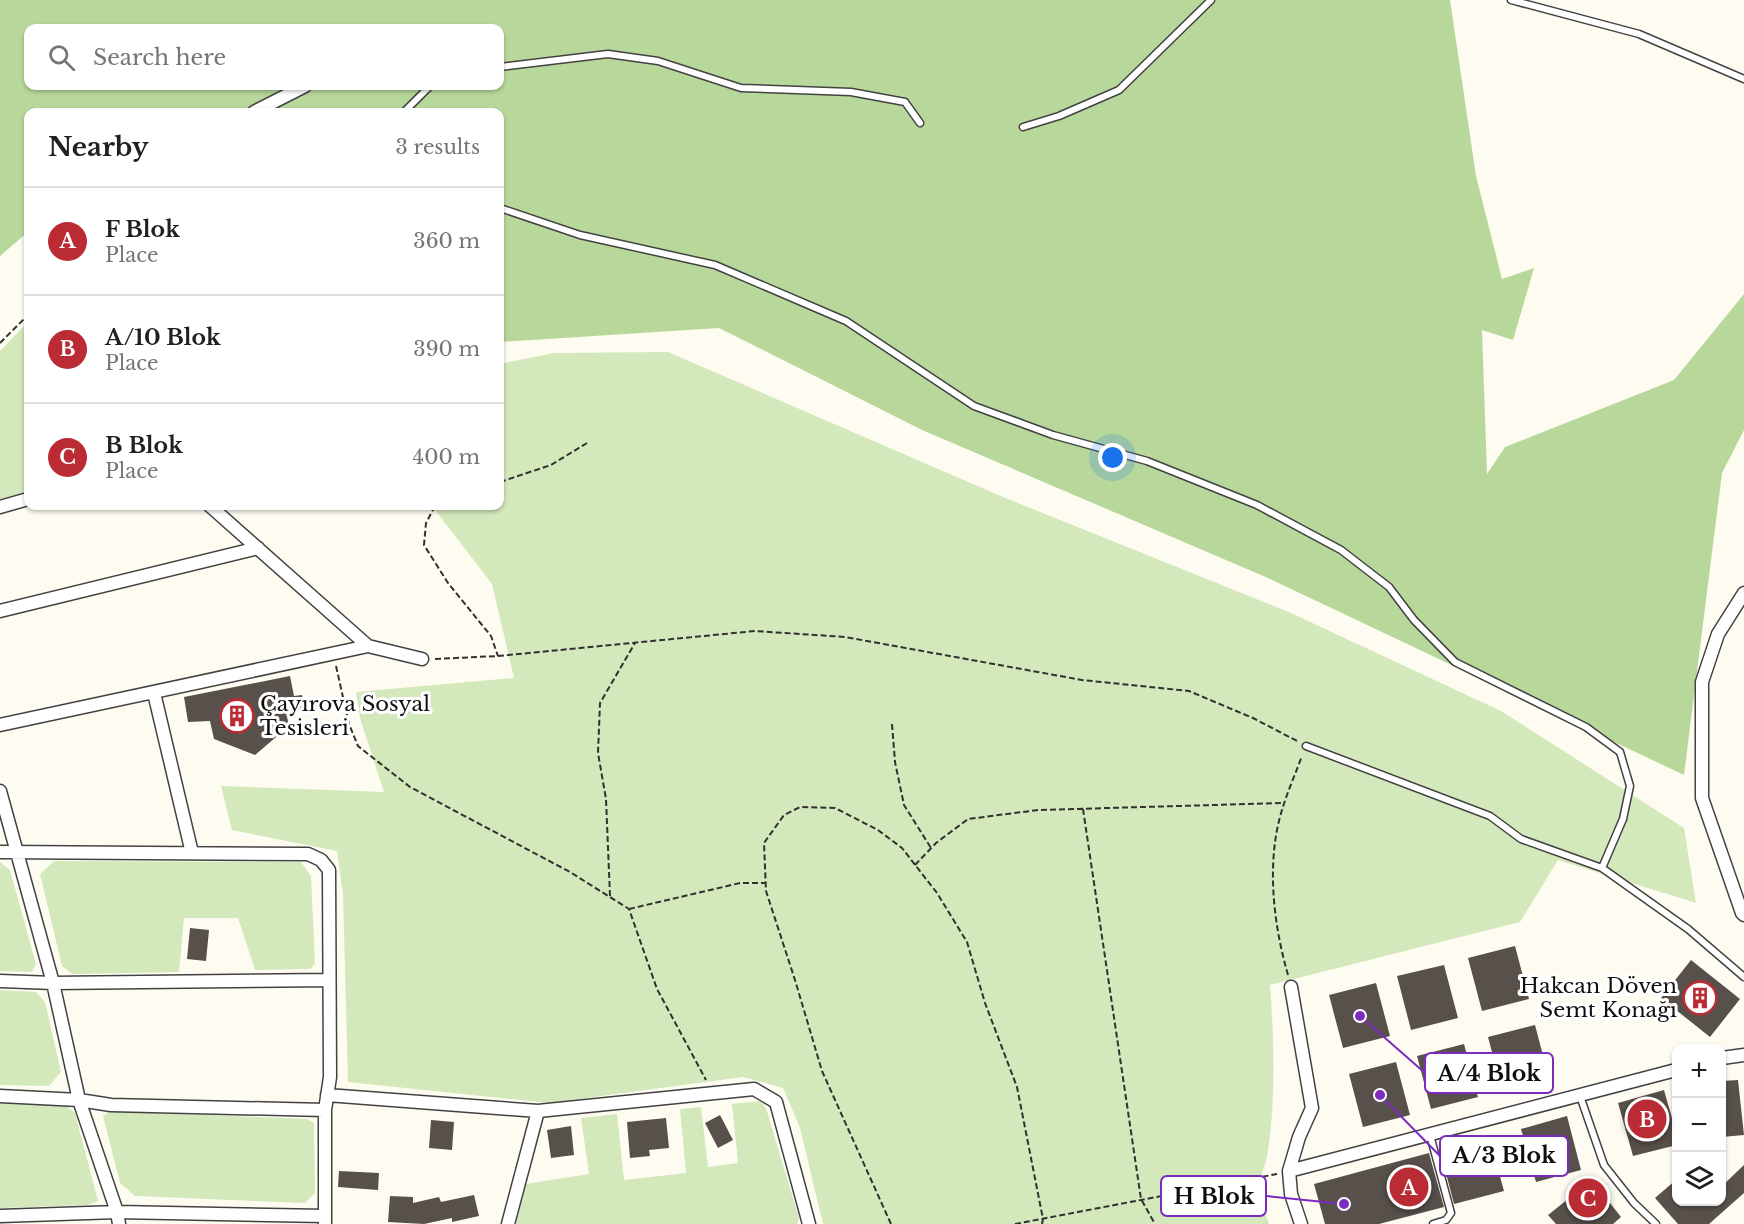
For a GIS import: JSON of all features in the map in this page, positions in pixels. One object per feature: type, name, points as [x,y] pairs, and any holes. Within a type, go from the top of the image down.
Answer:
[{"type":"street","points":[[262,108],[297,90]]},
{"type":"street","points":[[0,507],[24,500]]},
{"type":"street","points":[[215,510],[368,646]]},
{"type":"street","points":[[0,610],[258,548]]},
{"type":"street","points":[[1744,593],[1718,634],[1702,682],[1702,798],[1744,915]]},
{"type":"street","points":[[0,725],[368,646],[422,660]]},
{"type":"street","points":[[154,693],[192,853]]},
{"type":"street","points":[[0,791],[54,983],[79,1100],[118,1218]]},
{"type":"street","points":[[0,852],[308,854],[321,860],[329,870],[330,1077],[325,1110],[325,1220],[0,1216]]},
{"type":"street","points":[[0,981],[54,983],[329,980]]},
{"type":"street","points":[[1291,987],[1312,1108],[1299,1137],[1289,1171],[1291,1194],[1301,1224]]},
{"type":"street","points":[[1726,1057],[1744,1055]]},
{"type":"street","points":[[1289,1171],[1672,1071]]},
{"type":"street","points":[[327,1095],[538,1111],[754,1089],[776,1102],[809,1224]]},
{"type":"street","points":[[0,1096],[79,1100],[111,1105],[325,1110]]},
{"type":"street","points":[[508,1224],[538,1111]]},
{"type":"lane","points":[[1023,128],[1059,116],[1119,90],[1211,0]]},
{"type":"lane","points":[[1511,0],[1639,34],[1744,79]]},
{"type":"lane","points":[[504,67],[608,54],[658,61],[741,88],[851,92],[905,102],[920,123]]},
{"type":"lane","points":[[408,108],[426,90]]},
{"type":"lane","points":[[504,209],[580,235],[715,265],[846,321],[974,406],[1053,435],[1158,465],[1257,506],[1341,550],[1389,587],[1414,620],[1455,662],[1586,727],[1620,752],[1630,786],[1623,819],[1602,868]]},
{"type":"lane","points":[[1306,746],[1490,816],[1521,839],[1602,868],[1688,929],[1744,977]]},
{"type":"lane","points":[[1580,1096],[1604,1165],[1634,1203],[1656,1224]]},
{"type":"lane","points":[[1430,1135],[1451,1213],[1446,1220],[1433,1224]]},
{"type":"path","points":[[0,343],[24,319]]},
{"type":"path","points":[[504,481],[551,465],[586,443]]},
{"type":"path","points":[[433,510],[426,524],[424,545],[448,583],[491,636],[498,656]]},
{"type":"path","points":[[422,660],[498,656],[755,632],[845,637],[1082,680],[1189,691],[1253,717],[1306,746],[1277,831],[1273,869],[1279,943],[1291,987]]},
{"type":"path","points":[[610,897],[606,799],[598,753],[600,703],[635,643]]},
{"type":"path","points":[[333,653],[349,724],[358,746],[410,787],[570,872],[628,909],[657,989],[713,1093]]},
{"type":"path","points":[[892,724],[904,805],[931,848]]},
{"type":"path","points":[[915,865],[931,848],[968,819],[1038,810],[1285,803]]},
{"type":"path","points":[[891,1224],[822,1071],[766,891],[764,843],[784,815],[800,807],[835,808],[878,830],[903,848],[937,893],[967,942],[984,1003],[1017,1087],[1043,1219],[1042,1224]]},
{"type":"path","points":[[1083,809],[1142,1199],[1155,1224]]},
{"type":"path","points":[[628,909],[740,884],[765,883]]},
{"type":"path","points":[[1015,1224],[1289,1171]]},
{"type":"green space","points":[[0,0],[1450,0],[1476,176],[1502,279],[1534,268],[1513,340],[1482,330],[1487,474],[1505,447],[1674,380],[1744,294],[1744,430],[1722,473],[1684,775],[1268,578],[922,430],[719,328],[504,342],[504,108],[24,108],[24,235],[0,256]]},
{"type":"green space","points":[[24,326],[24,492],[0,499],[0,351]]},
{"type":"green space","points":[[668,352],[1003,497],[1291,613],[1501,711],[1684,828],[1696,903],[1558,860],[1520,922],[1270,985],[1273,1047],[1271,1131],[1267,1156],[1256,1191],[1269,1224],[823,1224],[800,1128],[783,1088],[743,1077],[549,1103],[348,1082],[343,895],[337,851],[232,830],[221,786],[384,792],[360,718],[356,692],[514,678],[492,584],[435,510],[504,510],[504,363],[554,353]]},
{"type":"green space","points":[[54,861],[301,862],[311,876],[315,964],[310,969],[255,970],[238,918],[184,918],[179,972],[72,974],[62,966],[40,874]]},
{"type":"green space","points":[[0,862],[10,870],[36,964],[32,972],[0,971]]},
{"type":"green space","points":[[0,990],[36,992],[45,1002],[61,1072],[49,1086],[0,1085]]},
{"type":"green space","points":[[760,1101],[766,1108],[799,1218],[797,1224],[516,1224],[526,1184],[589,1174],[581,1118],[617,1114],[624,1180],[686,1173],[680,1109],[701,1107],[708,1167],[738,1163],[732,1104]]},
{"type":"green space","points":[[0,1103],[66,1106],[75,1113],[98,1201],[88,1205],[0,1208]]},
{"type":"green space","points":[[110,1111],[307,1119],[314,1123],[315,1193],[305,1203],[135,1196],[120,1183],[103,1116]]},
{"type":"building","name":"Çayırova Sosyal Tesisleri","points":[[290,676],[294,696],[302,695],[305,710],[286,712],[289,726],[255,755],[214,739],[210,721],[188,722],[184,697]]},
{"type":"building","points":[[190,928],[209,930],[206,961],[187,959]]},
{"type":"building","points":[[1515,946],[1529,999],[1482,1011],[1468,958]]},
{"type":"building","name":"Hakcan Döven Semt Konağı","points":[[1691,960],[1740,999],[1710,1037],[1661,998]]},
{"type":"building","points":[[1444,965],[1458,1018],[1411,1030],[1397,976]]},
{"type":"building","points":[[1376,983],[1390,1036],[1343,1048],[1329,995]]},
{"type":"building","points":[[1535,1025],[1549,1078],[1502,1090],[1488,1037]]},
{"type":"building","points":[[1464,1044],[1478,1097],[1431,1109],[1417,1056]]},
{"type":"building","points":[[1396,1062],[1410,1115],[1363,1127],[1349,1074]]},
{"type":"building","points":[[1738,1080],[1744,1135],[1726,1137],[1726,1081]]},
{"type":"building","points":[[1664,1090],[1672,1118],[1672,1146],[1633,1156],[1618,1103]]},
{"type":"building","points":[[720,1115],[733,1140],[718,1148],[705,1123]]},
{"type":"building","points":[[1567,1116],[1581,1170],[1536,1182],[1521,1129]]},
{"type":"building","points":[[666,1118],[669,1148],[649,1150],[650,1156],[630,1158],[627,1122]]},
{"type":"building","points":[[431,1120],[454,1122],[452,1150],[429,1148]]},
{"type":"building","points":[[571,1126],[574,1155],[551,1158],[547,1130]]},
{"type":"building","points":[[1489,1137],[1504,1191],[1454,1204],[1440,1150]]},
{"type":"building","points":[[1429,1153],[1444,1207],[1379,1224],[1325,1224],[1314,1184]]},
{"type":"building","points":[[1744,1165],[1744,1193],[1709,1224],[1678,1224],[1655,1198],[1672,1183],[1672,1206],[1726,1206],[1726,1182]]},
{"type":"building","points":[[339,1171],[379,1173],[378,1190],[338,1187]]},
{"type":"building","points":[[1592,1180],[1621,1217],[1613,1224],[1556,1224],[1548,1215]]},
{"type":"building","points":[[474,1195],[479,1216],[452,1222],[452,1218],[424,1224],[388,1222],[390,1196],[413,1197],[413,1203],[439,1197],[441,1202]]},
{"type":"place","name":"Çayırova Sosyal Tesisleri","points":[[237,716]]},
{"type":"place","name":"Hakcan Döven Semt Konağı","points":[[1700,998]]},
{"type":"place","name":"A/4 Blok","points":[[1360,1016]]},
{"type":"place","name":"A/3 Blok","points":[[1380,1095]]},
{"type":"place","name":"A/10 Blok","points":[[1647,1119]]},
{"type":"place","name":"F Blok","points":[[1409,1187]]},
{"type":"place","name":"B Blok","points":[[1588,1198]]},
{"type":"place","name":"H Blok","points":[[1344,1204]]}]
